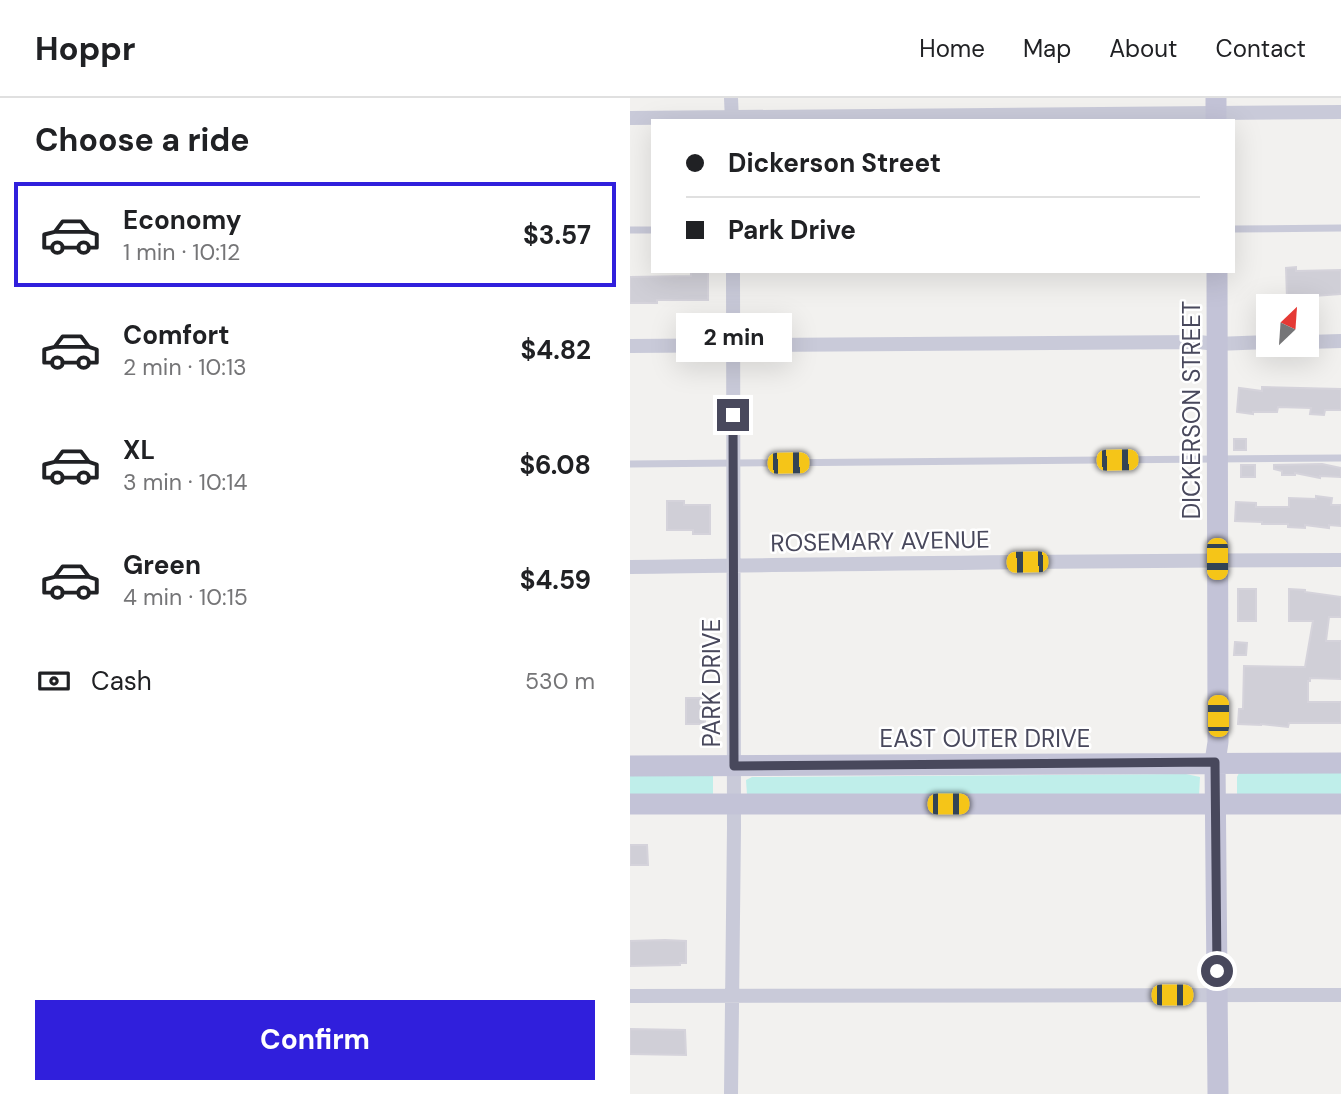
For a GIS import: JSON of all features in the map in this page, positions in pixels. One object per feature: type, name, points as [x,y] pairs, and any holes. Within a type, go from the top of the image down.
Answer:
[{"type":"street","points":[[732,98],[732,119]]},
{"type":"street","points":[[630,118],[1341,112]]},
{"type":"street","name":"PARK DRIVE","points":[[731,1094],[734,804],[733,273]]},
{"type":"street","name":"DICKERSON STREET","points":[[1217,273],[1218,742],[1215,804],[1218,1094]]},
{"type":"street","points":[[1320,342],[1341,341]]},
{"type":"street","points":[[630,346],[1256,342]]},
{"type":"street","name":"ROSEMARY AVENUE","points":[[630,567],[1217,559],[1341,560]]},
{"type":"street","name":"EAST OUTER DRIVE","points":[[630,766],[1341,763]]},
{"type":"street","points":[[630,804],[1341,804]]},
{"type":"street","points":[[630,996],[1341,995]]},
{"type":"lane","points":[[1235,229],[1341,229]]},
{"type":"lane","points":[[630,230],[651,230]]},
{"type":"lane","points":[[630,464],[1341,458]]},
{"type":"shaded area","points":[[630,773],[713,775],[713,795],[630,796]]},
{"type":"shaded area","points":[[1239,773],[1341,773],[1341,795],[1237,794]]},
{"type":"shaded area","points":[[1186,774],[1200,777],[1199,796],[747,795],[746,780],[752,777]]},
{"type":"building","points":[[1296,267],[1296,271],[1341,270],[1341,294],[1287,294],[1286,268]]},
{"type":"building","points":[[691,273],[708,273],[708,300],[630,303],[630,277],[691,276]]},
{"type":"building","points":[[1262,387],[1341,389],[1341,410],[1325,410],[1324,415],[1310,414],[1311,408],[1278,407],[1277,412],[1253,414],[1237,412],[1239,388],[1262,391]]},
{"type":"building","points":[[1234,439],[1246,439],[1246,450],[1234,450]]},
{"type":"building","points":[[1322,464],[1341,468],[1341,477],[1320,478],[1295,473],[1282,475],[1282,471],[1274,469],[1274,465]]},
{"type":"building","points":[[1241,465],[1255,465],[1255,477],[1241,477]]},
{"type":"building","points":[[1316,496],[1332,498],[1331,505],[1341,505],[1341,526],[1329,525],[1329,528],[1305,525],[1305,528],[1288,527],[1288,524],[1235,521],[1236,502],[1256,503],[1256,507],[1289,507],[1289,498],[1316,499]]},
{"type":"building","points":[[667,501],[684,501],[684,505],[710,505],[710,534],[693,534],[693,530],[667,530]]},
{"type":"building","points":[[1238,589],[1256,589],[1256,621],[1238,621]]},
{"type":"building","points":[[1289,589],[1341,597],[1341,617],[1329,617],[1326,641],[1341,641],[1341,679],[1310,678],[1308,702],[1341,702],[1341,723],[1289,723],[1288,727],[1238,724],[1239,709],[1243,709],[1244,666],[1305,667],[1313,621],[1289,621]]},
{"type":"building","points":[[1235,642],[1247,643],[1246,655],[1234,655]]},
{"type":"building","points":[[686,698],[705,698],[705,724],[686,724]]},
{"type":"building","points":[[630,845],[647,845],[648,865],[630,865]]},
{"type":"building","points":[[630,941],[686,941],[686,963],[630,966]]},
{"type":"building","points":[[630,1029],[685,1030],[686,1055],[630,1054]]},
{"type":"route","points":[[733,415],[734,766],[1215,762],[1217,971]]}]
